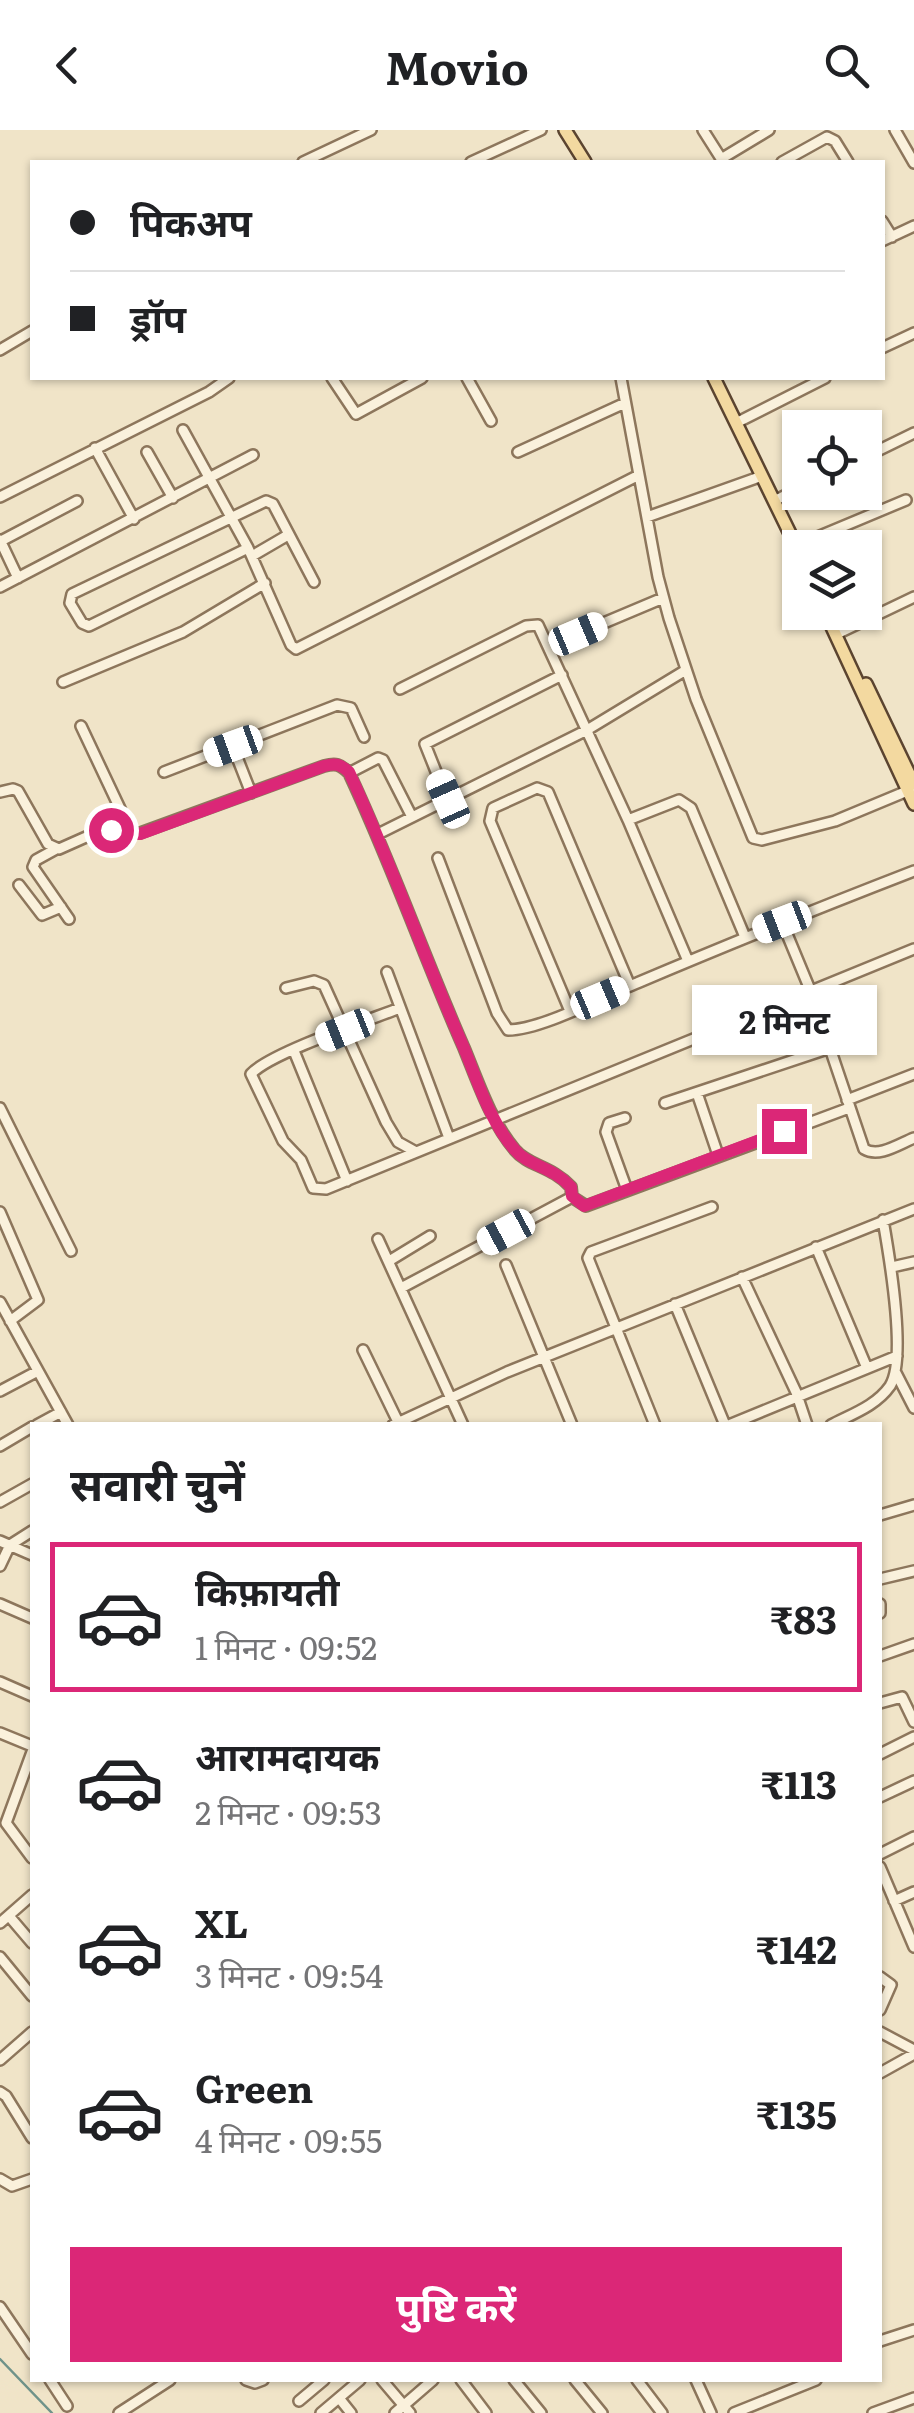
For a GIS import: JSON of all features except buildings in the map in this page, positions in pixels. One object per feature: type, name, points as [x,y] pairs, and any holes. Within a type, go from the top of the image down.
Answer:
[{"type":"main road","points":[[567,134],[583,160]]},
{"type":"main road","points":[[715,380],[788,530]]},
{"type":"main road","points":[[833,630],[912,788]]},
{"type":"main road","points":[[841,632],[912,788],[914,804]]},
{"type":"street","points":[[476,160],[541,130]]},
{"type":"street","points":[[567,134],[582,130]]},
{"type":"street","points":[[703,130],[721,160]]},
{"type":"street","points":[[724,160],[769,130]]},
{"type":"street","points":[[894,130],[914,163]]},
{"type":"street","points":[[307,160],[365,131]]},
{"type":"street","points":[[786,160],[827,137],[835,141],[847,160]]},
{"type":"street","points":[[887,239],[914,226]]},
{"type":"street","points":[[0,350],[30,331]]},
{"type":"street","points":[[885,347],[914,333]]},
{"type":"street","points":[[0,496],[209,392],[225,380]]},
{"type":"street","points":[[333,380],[356,414],[418,380]]},
{"type":"street","points":[[468,380],[491,420]]},
{"type":"street","points":[[620,380],[663,598],[686,670],[753,838],[762,840],[835,821],[912,788]]},
{"type":"street","points":[[736,423],[820,380]]},
{"type":"street","points":[[518,452],[626,403]]},
{"type":"street","points":[[183,430],[232,516],[291,645],[301,648],[639,475]]},
{"type":"street","points":[[882,449],[914,433]]},
{"type":"street","points":[[95,448],[134,519]]},
{"type":"street","points":[[146,452],[173,498]]},
{"type":"street","points":[[0,587],[253,455]]},
{"type":"street","points":[[647,517],[762,476]]},
{"type":"street","points":[[774,501],[782,497]]},
{"type":"street","points":[[841,530],[906,500]]},
{"type":"street","points":[[18,578],[0,540],[77,501]]},
{"type":"street","points":[[288,535],[90,626],[82,624],[70,603],[72,594],[270,501],[314,582]]},
{"type":"street","points":[[63,682],[183,632],[265,583]]},
{"type":"street","points":[[841,632],[914,597]]},
{"type":"street","points":[[549,646],[663,598]]},
{"type":"street","points":[[400,689],[526,626],[538,625],[688,961]]},
{"type":"street","points":[[378,834],[587,730],[686,670]]},
{"type":"street","points":[[448,799],[425,744],[562,675]]},
{"type":"street","points":[[164,772],[337,705],[351,708],[364,737]]},
{"type":"street","points":[[81,726],[132,834]]},
{"type":"street","points":[[233,746],[251,792]]},
{"type":"street","points":[[349,772],[378,758],[383,760],[412,817]]},
{"type":"street","points":[[69,918],[34,867],[36,860],[104,829],[140,834],[335,763],[349,772],[378,834],[424,956],[495,1119],[517,1154],[558,1174],[571,1187],[572,1196],[586,1206],[848,1104],[914,1074]]},
{"type":"street","points":[[570,1011],[490,821],[493,808],[537,788],[548,792],[630,986]]},
{"type":"street","points":[[0,792],[18,791],[48,844],[56,849]]},
{"type":"street","points":[[628,820],[679,800],[686,802],[745,936]]},
{"type":"street","points":[[438,858],[502,1024],[508,1030],[570,1011],[745,936],[914,871]]},
{"type":"street","points":[[19,885],[42,915],[61,907]]},
{"type":"street","points":[[782,922],[811,992],[864,1149],[871,1153],[914,1138]]},
{"type":"street","points":[[400,1008],[258,1067],[251,1078],[283,1141],[300,1160],[309,1184],[319,1190],[914,949]]},
{"type":"street","points":[[387,972],[449,1138]]},
{"type":"street","points":[[286,988],[314,982],[324,985],[386,1122],[398,1142],[416,1152]]},
{"type":"street","points":[[666,1103],[830,1048]]},
{"type":"street","points":[[294,1051],[347,1181]]},
{"type":"street","points":[[696,1093],[718,1155]]},
{"type":"street","points":[[0,1108],[70,1252]]},
{"type":"street","points":[[625,1118],[609,1123],[606,1132],[627,1190]]},
{"type":"street","points":[[401,1288],[572,1196]]},
{"type":"street","points":[[654,1422],[589,1265],[592,1252],[712,1207]]},
{"type":"street","points":[[400,1422],[544,1357],[914,1209]]},
{"type":"street","points":[[0,1212],[38,1300],[10,1321]]},
{"type":"street","points":[[836,1422],[880,1398],[896,1373],[892,1268],[883,1220]]},
{"type":"street","points":[[388,1261],[430,1236]]},
{"type":"street","points":[[378,1239],[462,1422]]},
{"type":"street","points":[[816,1247],[867,1368]]},
{"type":"street","points":[[892,1268],[914,1262]]},
{"type":"street","points":[[506,1265],[571,1422]]},
{"type":"street","points":[[742,1278],[806,1422]]},
{"type":"street","points":[[0,1302],[66,1422]]},
{"type":"street","points":[[675,1304],[726,1422]]},
{"type":"street","points":[[363,1350],[395,1422]]},
{"type":"street","points":[[734,1422],[897,1356]]},
{"type":"street","points":[[2,1387],[36,1372]]},
{"type":"street","points":[[896,1373],[914,1408]]},
{"type":"street","points":[[42,1422],[60,1412]]},
{"type":"street","points":[[0,1446],[30,1429]]},
{"type":"street","points":[[0,1502],[30,1485]]},
{"type":"street","points":[[882,1514],[914,1506]]},
{"type":"street","points":[[5,1543],[30,1532]]},
{"type":"street","points":[[5,1543],[30,1554]]},
{"type":"street","points":[[0,1566],[5,1543]]},
{"type":"street","points":[[882,1578],[914,1570]]},
{"type":"street","points":[[0,1604],[30,1617]]},
{"type":"street","points":[[882,1655],[914,1644]]},
{"type":"street","points":[[0,1682],[30,1695]]},
{"type":"street","points":[[882,1702],[902,1696],[914,1722]]},
{"type":"street","points":[[0,1733],[30,1748]]},
{"type":"street","points":[[882,1753],[914,1737]]},
{"type":"street","points":[[30,1755],[6,1823],[30,1855]]},
{"type":"street","points":[[882,1796],[914,1781]]},
{"type":"street","points":[[882,1853],[914,1837]]},
{"type":"street","points":[[882,1871],[913,1942]]},
{"type":"street","points":[[894,1901],[914,1892]]},
{"type":"street","points":[[0,1924],[30,1897]]},
{"type":"street","points":[[9,1916],[30,1942]]},
{"type":"street","points":[[0,1957],[30,1994]]},
{"type":"street","points":[[882,1979],[890,1989],[882,2006]]},
{"type":"street","points":[[882,2033],[914,2052],[882,2072]]},
{"type":"street","points":[[0,2060],[30,2034]]},
{"type":"street","points":[[0,2092],[28,2123]]},
{"type":"street","points":[[0,2178],[12,2186],[30,2179]]},
{"type":"street","points":[[0,2307],[30,2351]]},
{"type":"street","points":[[882,2340],[914,2330]]},
{"type":"street","points":[[51,2382],[67,2406]]},
{"type":"street","points":[[119,2413],[167,2382]]},
{"type":"street","points":[[299,2401],[322,2382]]},
{"type":"street","points":[[321,2413],[358,2382]]},
{"type":"street","points":[[383,2382],[403,2411],[431,2382]]},
{"type":"street","points":[[463,2382],[486,2413]]},
{"type":"street","points":[[516,2382],[540,2413]]},
{"type":"street","points":[[577,2382],[602,2413]]},
{"type":"street","points":[[639,2382],[662,2413]]},
{"type":"street","points":[[697,2382],[712,2413]]},
{"type":"street","points":[[734,2413],[811,2382]]},
{"type":"street","points":[[338,2398],[351,2413]]},
{"type":"street","points":[[873,2413],[914,2398]]},
{"type":"waterway","points":[[0,2359],[52,2413]]},
{"type":"route","points":[[111,830],[140,834],[324,766],[342,766],[349,772],[378,834],[424,956],[495,1119],[517,1154],[558,1174],[571,1187],[572,1196],[584,1206],[784,1131]]}]
